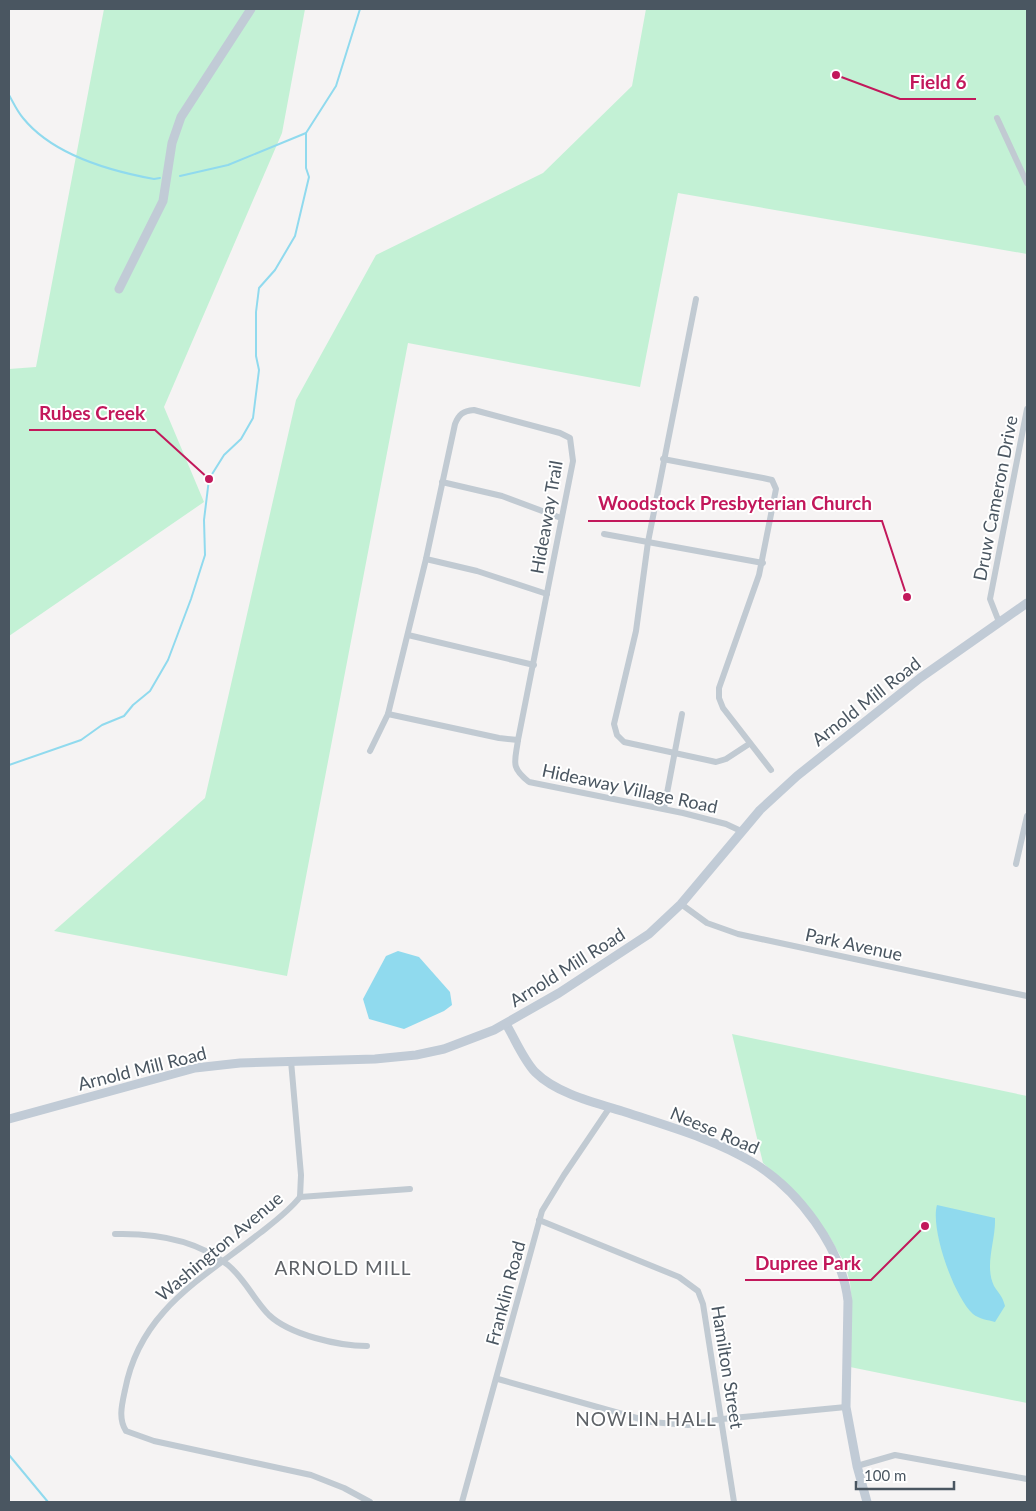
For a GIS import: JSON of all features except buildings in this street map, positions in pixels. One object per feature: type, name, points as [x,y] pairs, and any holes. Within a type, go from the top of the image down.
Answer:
[{"type":"main road","points":[[119,289],[163,201],[172,143],[181,117],[251,9]]},
{"type":"main road","name":"Arnold Mill Road","points":[[9,1119],[195,1068],[291,1060],[375,1059],[416,1055],[457,1045],[506,1024],[624,952],[660,925],[681,904],[741,831],[774,797],[920,678],[1027,603]]},
{"type":"main road","name":"Neese Road","points":[[506,1024],[535,1072],[558,1088],[702,1140],[751,1161],[778,1181],[812,1218],[839,1261],[846,1285],[848,1301],[846,1407],[857,1466],[867,1502]]},
{"type":"street","points":[[997,118],[1027,183]]},
{"type":"street","points":[[696,299],[663,459],[648,542],[636,631],[614,724],[617,735],[624,742],[675,755],[716,762],[726,759],[749,744]]},
{"type":"street","name":"Druw Cameron Drive","points":[[1000,622],[990,599],[1027,409]]},
{"type":"street","name":"Hideaway Trail","points":[[370,751],[388,714],[426,560],[455,424],[459,415],[465,411],[474,410],[560,433],[570,438],[573,461],[518,740]]},
{"type":"street","points":[[663,459],[772,480],[776,489],[763,563],[719,688],[722,708],[771,770]]},
{"type":"street","points":[[442,482],[502,496],[561,518]]},
{"type":"street","points":[[604,534],[763,563]]},
{"type":"street","points":[[426,560],[477,571],[548,594]]},
{"type":"street","points":[[408,635],[534,665]]},
{"type":"street","points":[[388,714],[499,738],[518,740]]},
{"type":"street","points":[[664,809],[682,714]]},
{"type":"street","name":"Hideaway Village Road","points":[[518,740],[514,766],[517,773],[529,782],[664,809],[726,824],[741,831]]},
{"type":"street","points":[[1016,864],[1027,816]]},
{"type":"street","name":"Park Avenue","points":[[681,904],[707,923],[731,932],[1027,996]]},
{"type":"street","name":"Washington Avenue","points":[[291,1060],[294,1116],[301,1175],[300,1197],[280,1216],[168,1305],[144,1336],[126,1383],[121,1417],[124,1427],[132,1434],[310,1475],[344,1488],[370,1502]]},
{"type":"street","name":"Franklin Road","points":[[462,1502],[498,1379],[539,1220],[564,1174],[610,1107]]},
{"type":"street","points":[[300,1197],[410,1189]]},
{"type":"street","name":"Hamilton Street","points":[[539,1220],[679,1277],[698,1290],[703,1304],[734,1502]]},
{"type":"street","points":[[115,1234],[142,1235],[184,1242],[200,1248],[232,1269],[261,1306],[277,1321],[320,1339],[366,1346]]},
{"type":"street","points":[[498,1379],[651,1422],[688,1425],[722,1419],[846,1407]]},
{"type":"street","points":[[857,1466],[895,1455],[1027,1480]]},
{"type":"green space","points":[[104,9],[305,9],[282,133],[164,407],[204,502],[9,636],[9,369],[36,367]]},
{"type":"green space","points":[[646,9],[1027,9],[1027,254],[678,193],[640,387],[408,343],[287,976],[54,931],[205,798],[296,400],[376,255],[543,173],[632,86]]},
{"type":"green space","points":[[732,1034],[1027,1096],[1027,1403],[850,1367],[852,1303],[850,1283],[845,1264],[828,1234],[791,1188],[763,1163]]},
{"type":"water","points":[[398,951],[419,957],[450,992],[452,1005],[444,1011],[404,1029],[369,1019],[363,999],[386,956]]},
{"type":"water","points":[[937,1205],[995,1218],[990,1270],[994,1286],[1002,1297],[1005,1306],[995,1322],[973,1314],[958,1293],[940,1246],[937,1230]]},
{"type":"waterway","points":[[9,765],[81,740],[102,725],[124,716],[133,705],[150,691],[168,660],[205,555],[204,520],[209,479],[224,455],[241,439],[253,418],[259,370],[256,356],[256,312],[259,288],[275,270],[295,236],[309,177],[306,168],[306,133],[336,86],[360,9]]},
{"type":"waterway","points":[[9,95],[21,115],[35,131],[66,151],[101,166],[137,176],[154,179],[160,178]]},
{"type":"waterway","points":[[180,176],[228,165],[306,133]]},
{"type":"waterway","points":[[9,1455],[48,1502]]},
{"type":"place","name":"Field 6","points":[[836,75]]},
{"type":"place","name":"Rubes Creek","points":[[209,479]]},
{"type":"place","name":"Woodstock Presbyterian Church","points":[[907,597]]},
{"type":"place","name":"Dupree Park","points":[[925,1226]]},
{"type":"district","name":"ARNOLD MILL","points":[[343,1267]]},
{"type":"district","name":"NOWLIN HALL","points":[[646,1418]]}]
